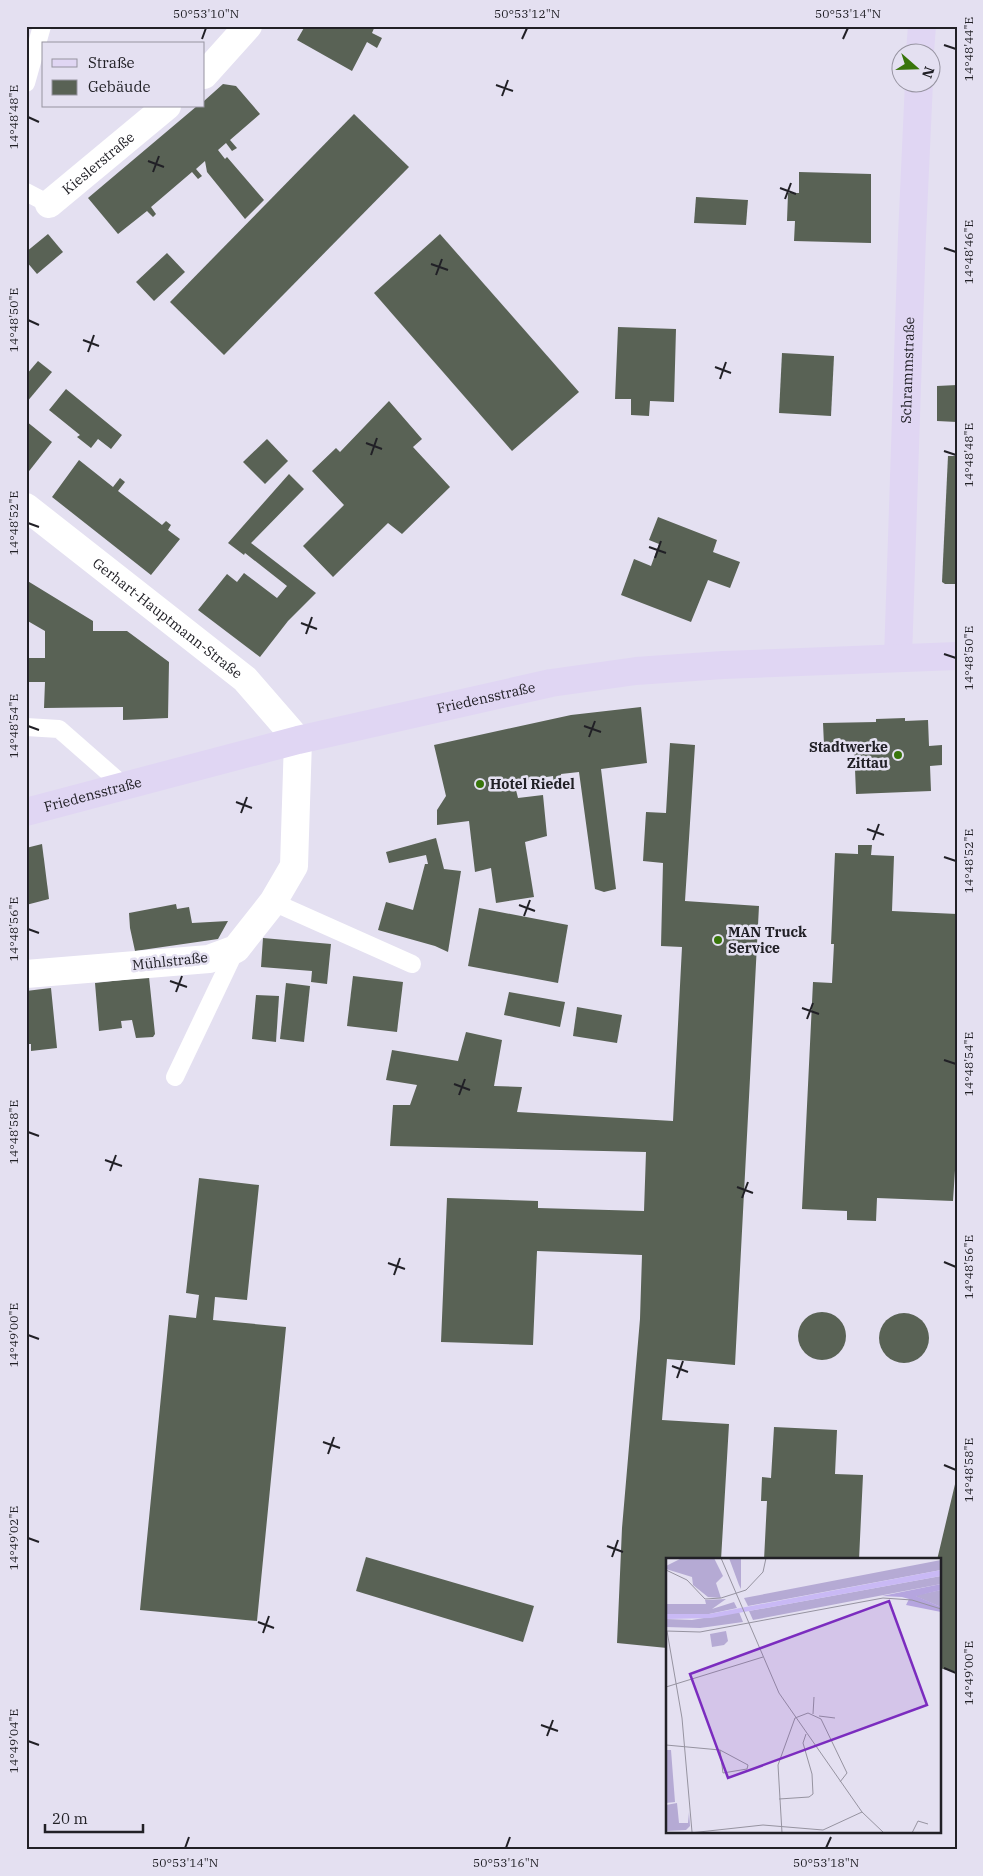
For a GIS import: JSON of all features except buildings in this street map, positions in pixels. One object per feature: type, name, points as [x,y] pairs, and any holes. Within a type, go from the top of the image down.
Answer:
[{"type":"main road","points":[[921,42],[922,26]]},
{"type":"main road","name":"Schrammstraße","points":[[898,658],[919,92]]},
{"type":"main road","name":"Friedensstraße","points":[[26,812],[298,740],[551,683],[636,672],[723,665],[957,656]]},
{"type":"street","points":[[205,74],[248,26]]},
{"type":"street","name":"Kieslerstraße","points":[[37,198],[164,108]]},
{"type":"street","name":"Gerhart-Hauptmann-Straße","points":[[26,507],[245,679],[298,740]]},
{"type":"street","points":[[236,949],[273,902],[294,866],[298,740]]},
{"type":"street","name":"Mühlstraße","points":[[26,974],[210,958],[236,949]]},
{"type":"lane","points":[[26,83],[42,26]]},
{"type":"lane","points":[[26,727],[59,729],[124,786]]},
{"type":"lane","points":[[273,902],[412,964]]},
{"type":"lane","points":[[176,1077],[236,949]]},
{"type":"place","name":"Stadtwerke Zittau","points":[[898,755]]},
{"type":"place","name":"Hotel Riedel","points":[[480,784]]},
{"type":"place","name":"MAN Truck Service","points":[[718,940]]}]
